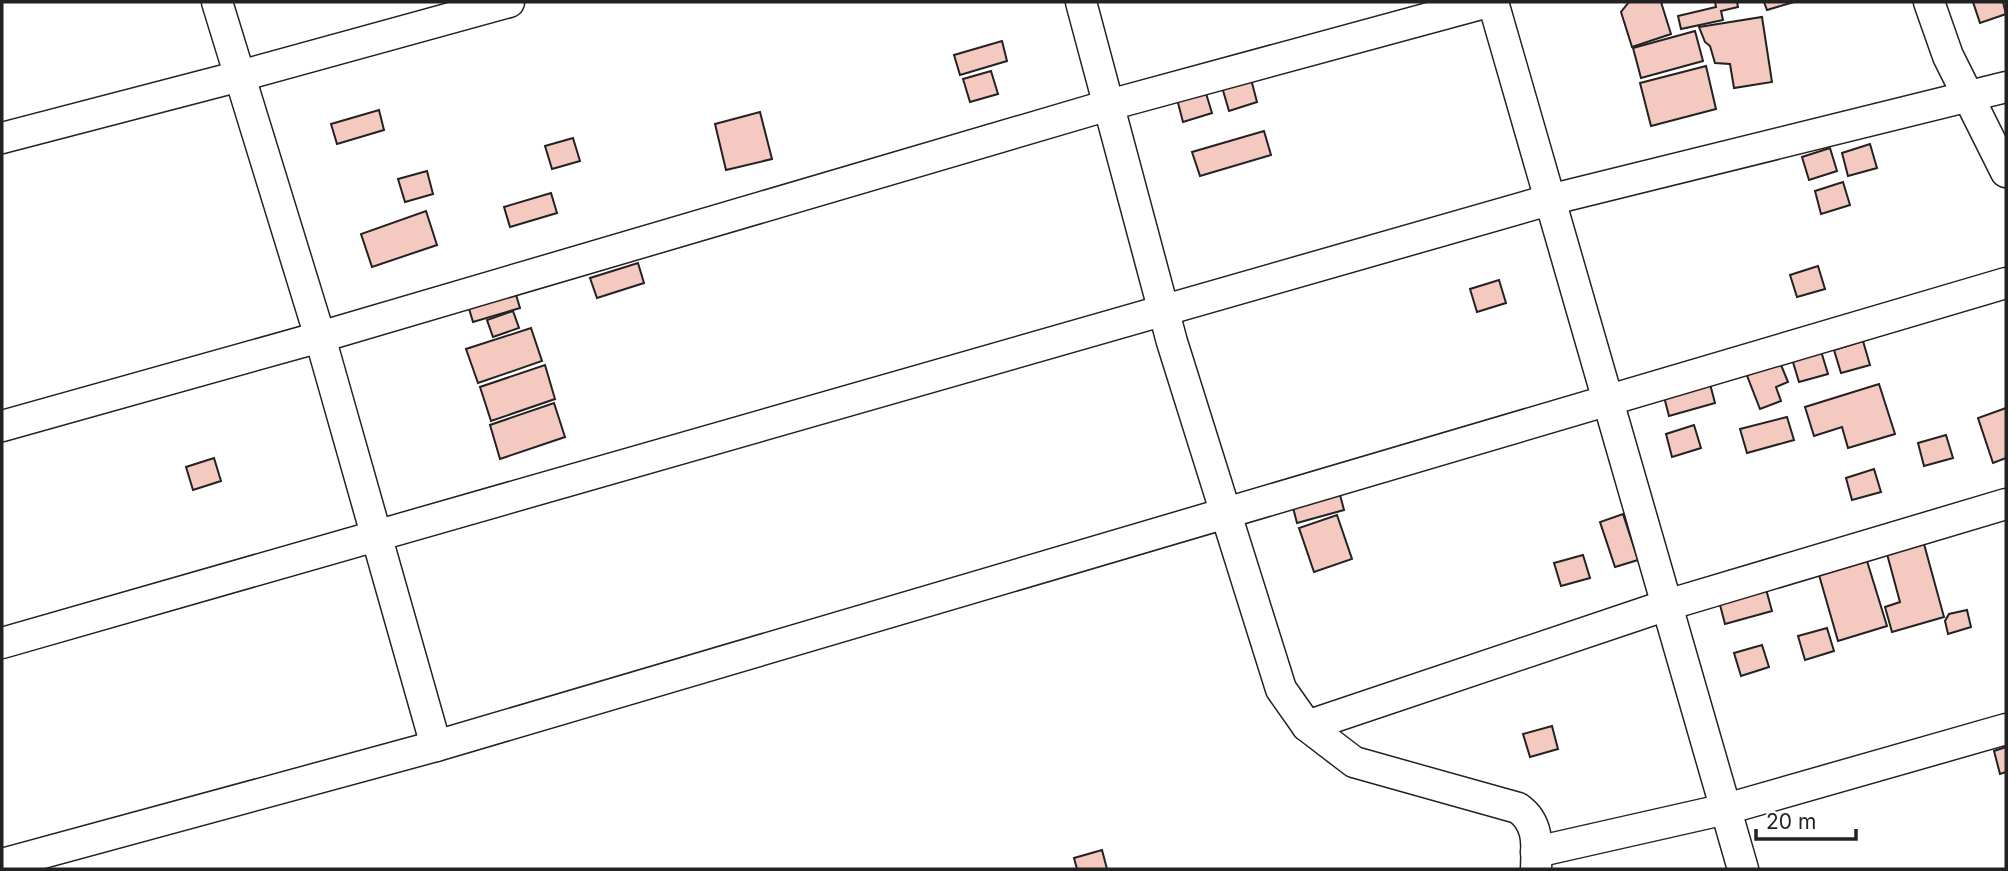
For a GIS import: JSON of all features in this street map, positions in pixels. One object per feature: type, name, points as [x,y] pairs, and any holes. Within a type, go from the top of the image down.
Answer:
[{"type":"street","points":[[217,2],[320,337],[436,746]]},
{"type":"street","points":[[2,138],[509,2]]},
{"type":"street","points":[[1081,2],[1164,311],[1224,513],[1281,689],[1307,726],[1354,762],[1518,808],[1530,817],[1535,829],[1536,861],[2006,729]]},
{"type":"street","points":[[2,426],[320,337],[1109,105],[1491,2],[1743,869]]},
{"type":"street","points":[[1929,2],[1948,56],[2006,172]]},
{"type":"street","points":[[2,643],[1549,200],[2006,87]]},
{"type":"street","points":[[2,864],[436,746],[2006,283]]},
{"type":"street","points":[[1307,726],[1667,605],[2006,503]]},
{"type":"building","points":[[1629,2],[1661,2],[1671,34],[1632,47],[1621,12]]},
{"type":"building","points":[[1715,2],[1737,2],[1738,7],[1721,11],[1723,20],[1681,29],[1678,16],[1716,7]]},
{"type":"building","points":[[1764,2],[1794,2],[1767,10]]},
{"type":"building","points":[[1973,2],[2003,2],[2006,14],[1980,23]]},
{"type":"building","points":[[1762,17],[1772,82],[1734,88],[1730,64],[1715,63],[1710,46],[1705,42],[1699,27]]},
{"type":"building","points":[[1695,31],[1703,61],[1641,78],[1633,48]]},
{"type":"building","points":[[1002,41],[1007,61],[960,75],[954,55]]},
{"type":"building","points":[[1706,66],[1716,109],[1651,126],[1640,83]]},
{"type":"building","points":[[991,71],[998,94],[970,102],[963,79]]},
{"type":"building","points":[[1251,79],[1257,102],[1229,111],[1222,87]]},
{"type":"building","points":[[1205,90],[1212,113],[1183,122],[1177,99]]},
{"type":"building","points":[[379,110],[384,130],[337,144],[331,124]]},
{"type":"building","points":[[760,112],[772,159],[726,170],[715,124]]},
{"type":"building","points":[[1264,131],[1271,155],[1200,176],[1192,152]]},
{"type":"building","points":[[573,138],[580,161],[552,169],[545,146]]},
{"type":"building","points":[[1870,144],[1877,168],[1848,176],[1842,153]]},
{"type":"building","points":[[1830,148],[1837,171],[1809,180],[1802,157]]},
{"type":"building","points":[[427,171],[433,194],[405,202],[398,179]]},
{"type":"building","points":[[1843,182],[1850,205],[1821,214],[1815,191]]},
{"type":"building","points":[[551,193],[557,213],[510,227],[504,207]]},
{"type":"building","points":[[426,211],[437,245],[372,267],[361,234]]},
{"type":"building","points":[[638,263],[644,283],[597,298],[590,278]]},
{"type":"building","points":[[1818,266],[1825,289],[1797,297],[1790,275]]},
{"type":"building","points":[[1499,280],[1506,303],[1477,312],[1470,289]]},
{"type":"building","points":[[514,288],[520,308],[473,322],[467,302]]},
{"type":"building","points":[[513,311],[519,328],[493,337],[487,320]]},
{"type":"building","points":[[531,328],[542,361],[478,383],[466,349]]},
{"type":"building","points":[[1863,341],[1870,365],[1841,373],[1834,350]]},
{"type":"building","points":[[1821,351],[1828,374],[1799,382],[1792,359]]},
{"type":"building","points":[[1779,360],[1788,382],[1776,387],[1781,401],[1760,409],[1746,373]]},
{"type":"building","points":[[545,365],[555,399],[491,421],[480,387]]},
{"type":"building","points":[[1709,380],[1715,403],[1669,416],[1663,393]]},
{"type":"building","points":[[1879,384],[1895,434],[1848,448],[1842,427],[1814,436],[1805,407]]},
{"type":"building","points":[[554,403],[565,437],[500,459],[490,425]]},
{"type":"building","points":[[2006,408],[2006,458],[1993,463],[1978,418]]},
{"type":"building","points":[[1787,417],[1794,440],[1747,453],[1740,429]]},
{"type":"building","points":[[1694,425],[1701,448],[1672,457],[1666,434]]},
{"type":"building","points":[[1946,435],[1953,458],[1924,466],[1918,443]]},
{"type":"building","points":[[214,458],[221,481],[193,490],[186,467]]},
{"type":"building","points":[[1874,469],[1881,492],[1852,500],[1846,478]]},
{"type":"building","points":[[1338,487],[1344,510],[1297,523],[1291,500]]},
{"type":"building","points":[[1623,514],[1638,560],[1615,567],[1600,522]]},
{"type":"building","points":[[1337,515],[1352,559],[1314,572],[1299,528]]},
{"type":"building","points":[[1924,544],[1944,617],[1892,632],[1885,607],[1900,602],[1887,554]]},
{"type":"building","points":[[1583,555],[1590,578],[1561,586],[1554,563]]},
{"type":"building","points":[[1867,561],[1887,626],[1838,641],[1819,575]]},
{"type":"building","points":[[1766,589],[1772,611],[1725,624],[1719,601]]},
{"type":"building","points":[[1967,610],[1971,627],[1948,634],[1945,621],[1949,614]]},
{"type":"building","points":[[1827,628],[1834,651],[1805,660],[1798,636]]},
{"type":"building","points":[[1762,645],[1769,667],[1741,676],[1734,653]]},
{"type":"building","points":[[1552,726],[1558,749],[1530,757],[1523,734]]},
{"type":"building","points":[[2006,747],[2006,772],[2000,774],[1994,751]]},
{"type":"building","points":[[1102,850],[1107,869],[1077,869],[1074,858]]}]
